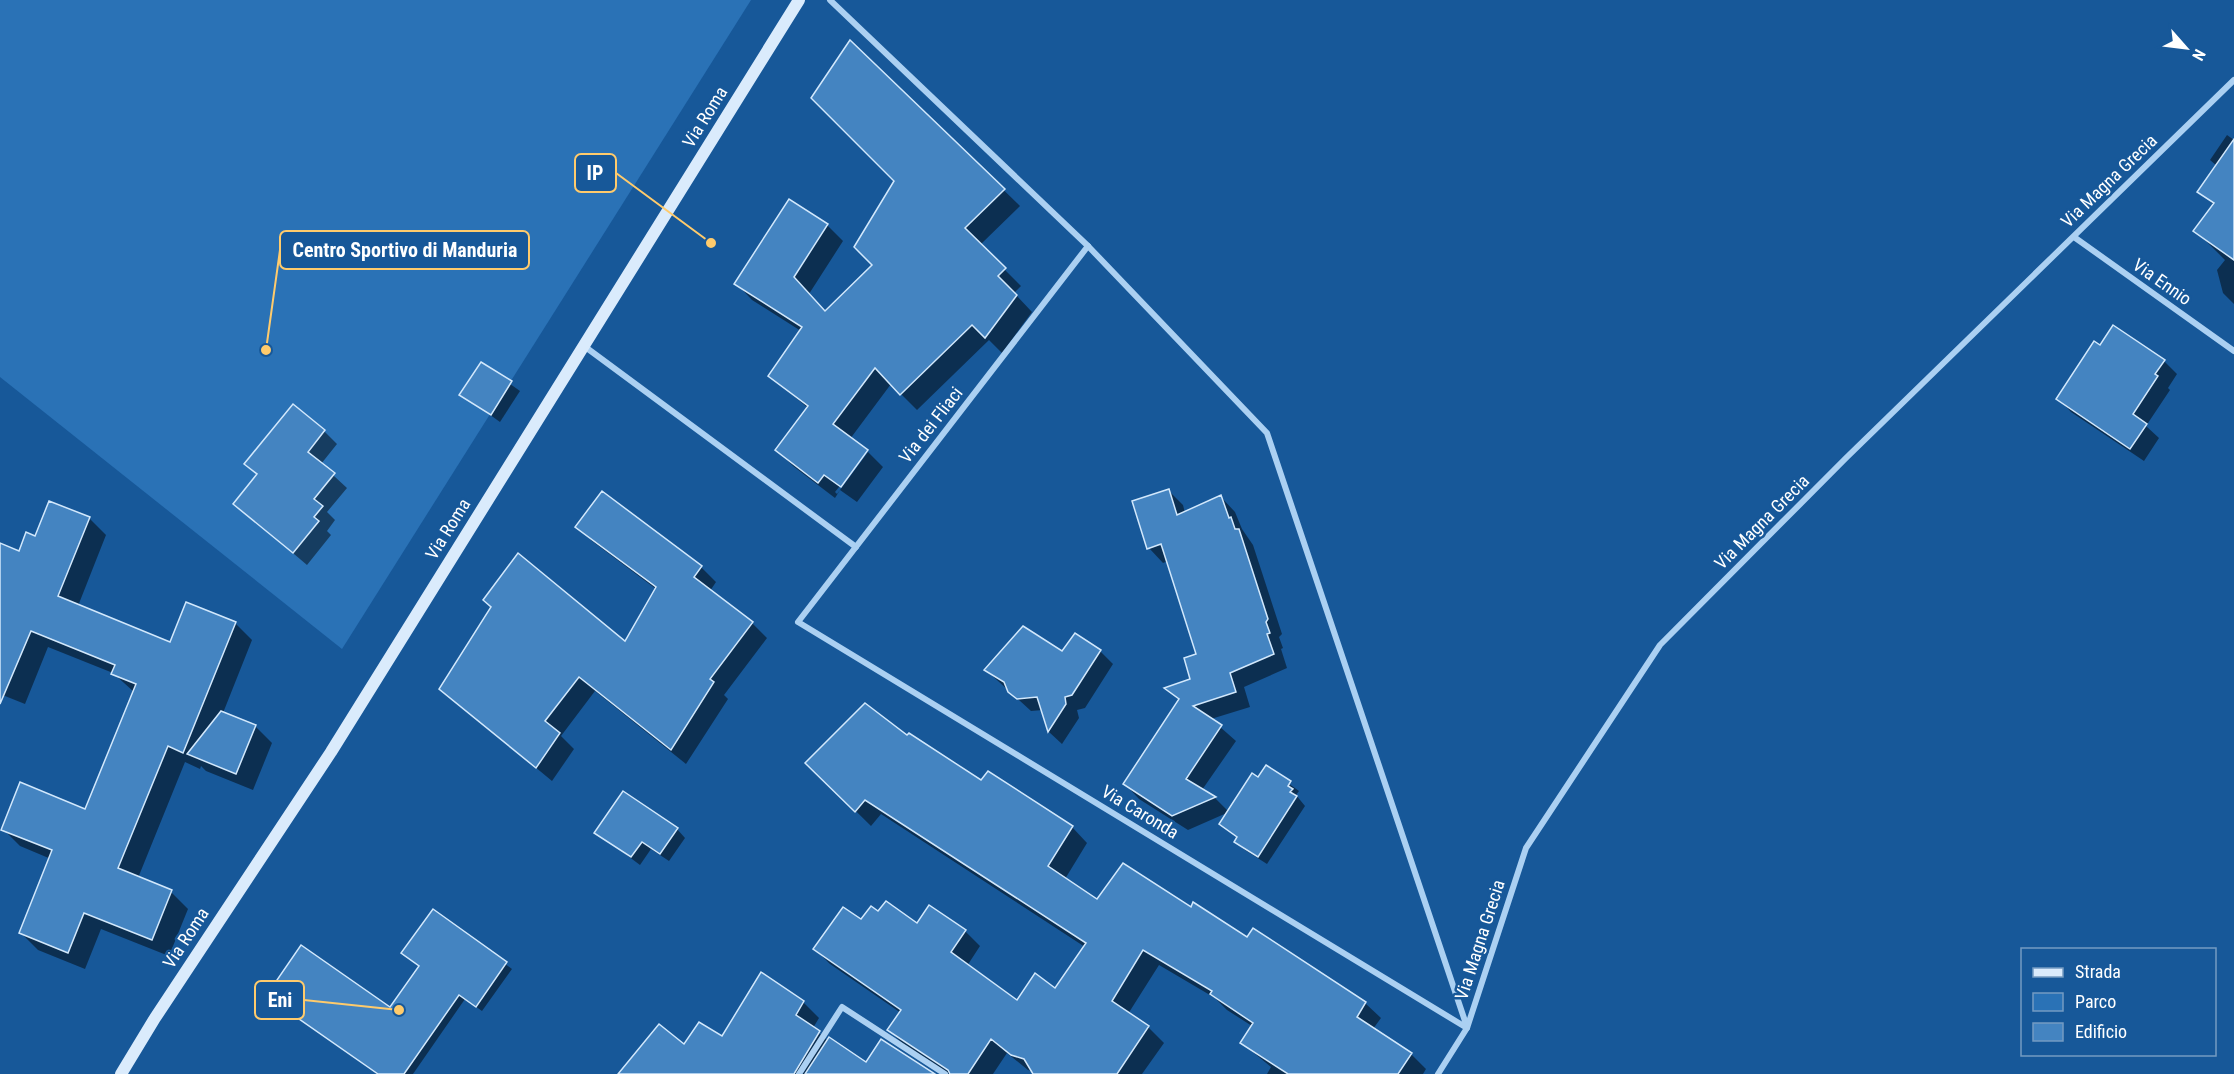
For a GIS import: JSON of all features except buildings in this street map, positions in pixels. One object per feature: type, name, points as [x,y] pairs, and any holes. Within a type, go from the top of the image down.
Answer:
[{"type":"street","name":"Via Roma","points":[[121,1074],[155,1018],[331,752],[799,0]]},
{"type":"street","points":[[830,0],[1088,246],[1267,433],[1467,1028]]},
{"type":"street","name":"Via Magna Grecia","points":[[1438,1074],[1467,1028],[1526,848],[1660,645],[1846,458],[2234,80]]},
{"type":"street","name":"Via Ennio","points":[[2074,237],[2234,351]]},
{"type":"street","name":"Via dei Fliaci","points":[[798,622],[1088,246]]},
{"type":"street","points":[[583,345],[856,547]]},
{"type":"street","name":"Via Caronda","points":[[798,622],[1467,1028]]},
{"type":"street","points":[[799,1074],[842,1007],[945,1074]]},
{"type":"green space","points":[[0,0],[751,0],[342,649],[0,377]]},
{"type":"place","name":"IP","points":[[711,243]]},
{"type":"place","name":"Centro Sportivo di Manduria","points":[[266,350]]},
{"type":"place","name":"Eni","points":[[399,1010]]}]
